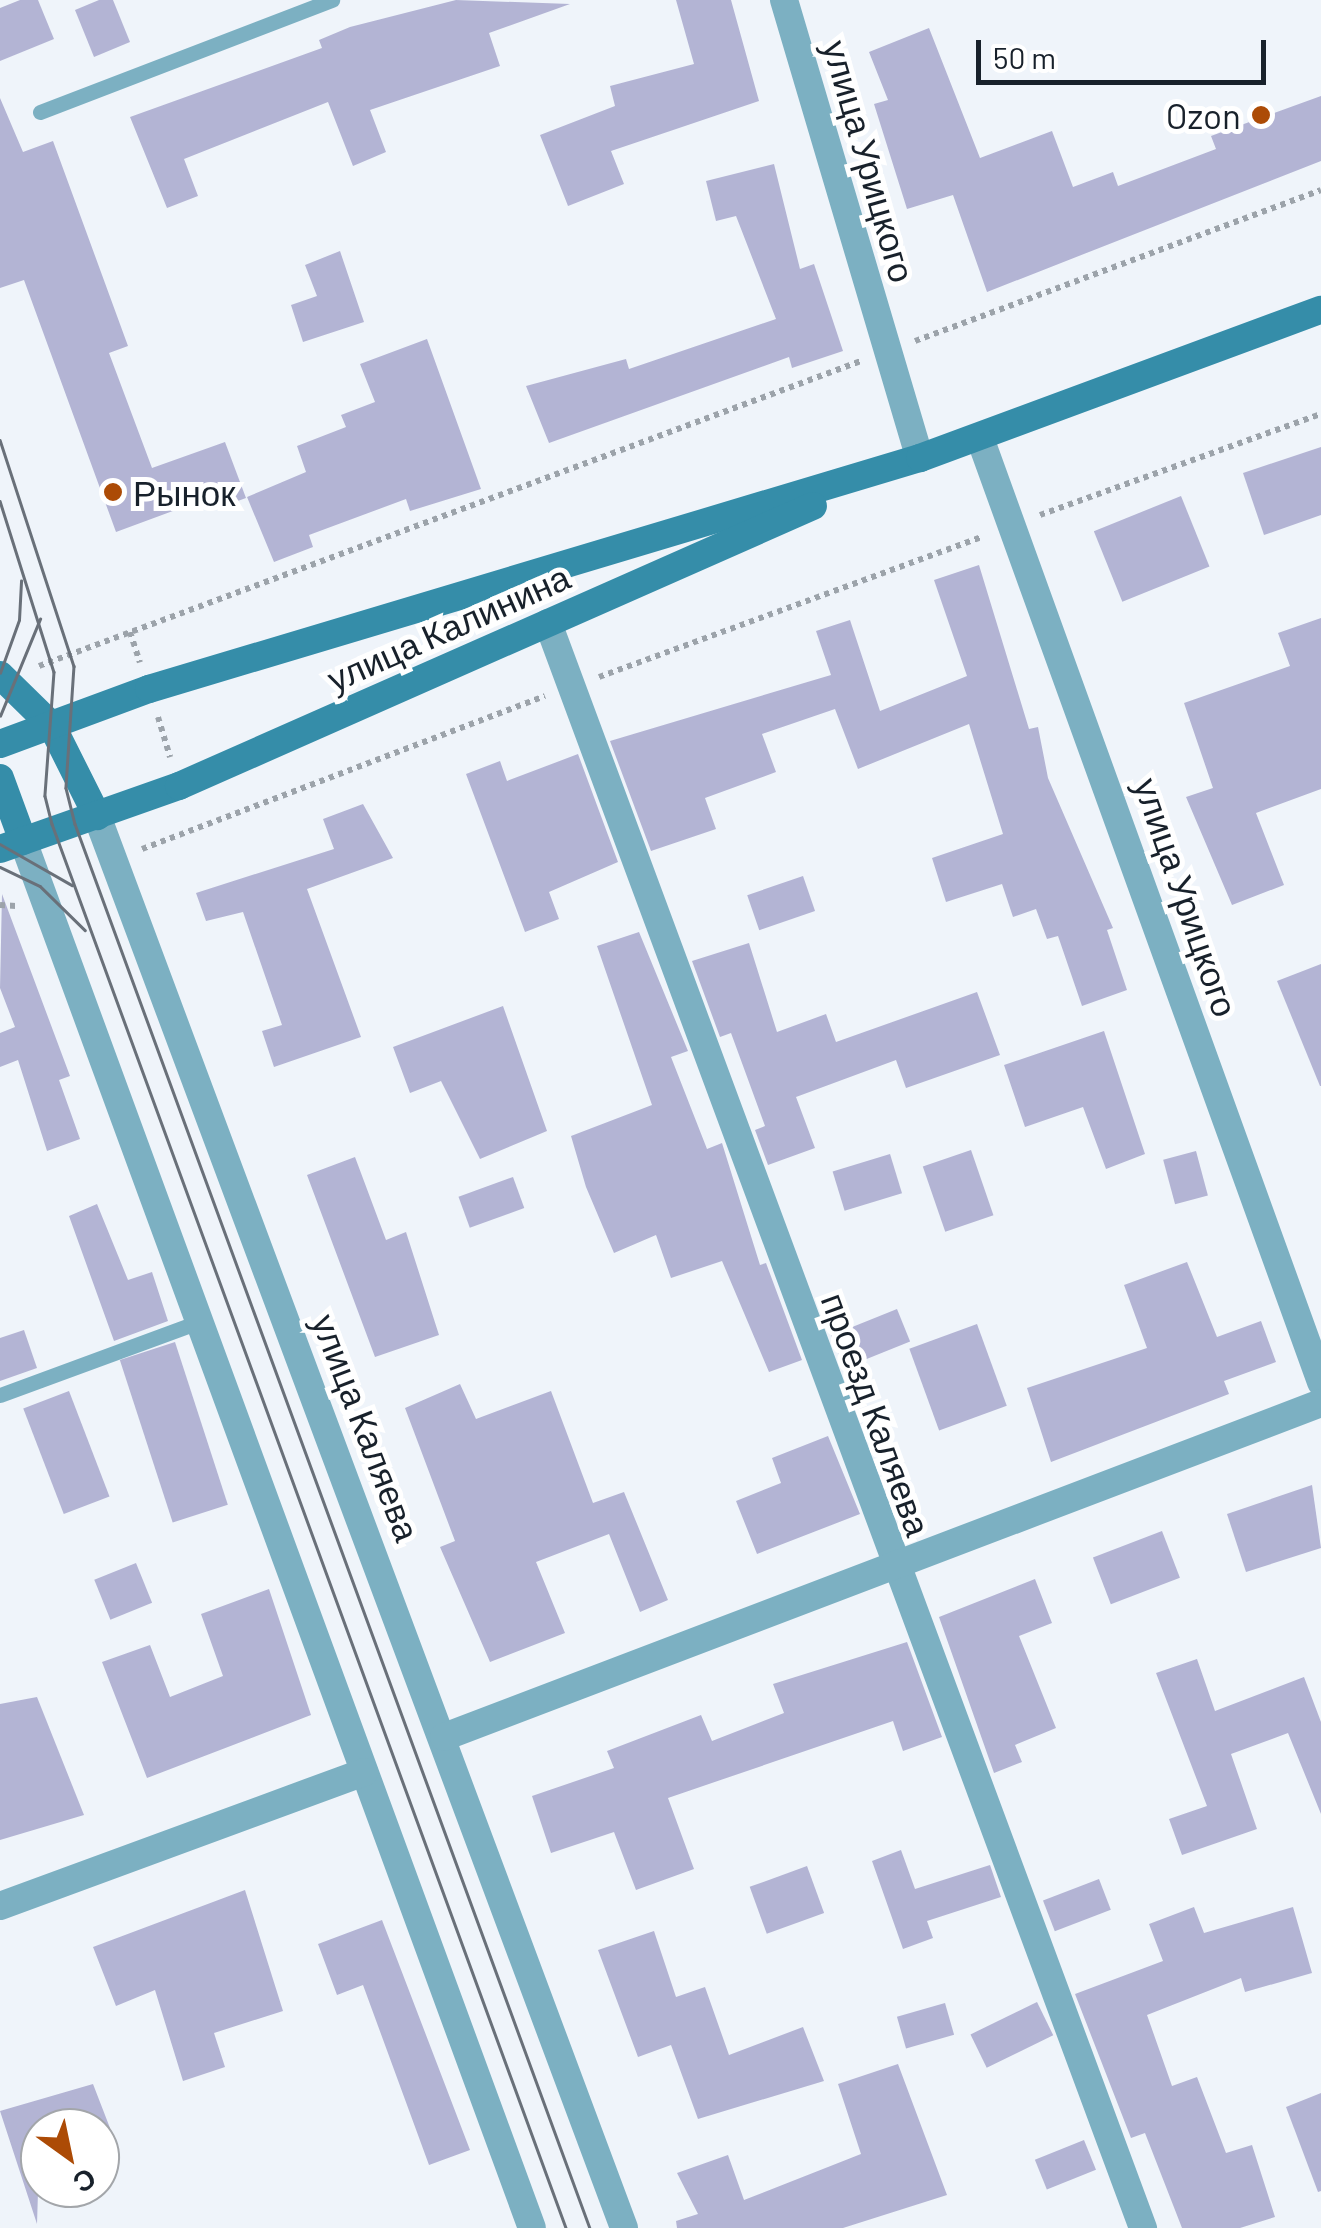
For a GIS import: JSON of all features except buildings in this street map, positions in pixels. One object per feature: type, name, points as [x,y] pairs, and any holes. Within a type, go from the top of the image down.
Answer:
[{"type":"main road","name":"улица Калинина","points":[[0,744],[150,689],[920,458],[1321,310]]},
{"type":"main road","name":"улица Калинина","points":[[12,845],[179,786],[920,458]]},
{"type":"main road","name":"улица Каляева","points":[[2,677],[52,726],[96,816]]},
{"type":"main road","points":[[0,778],[12,845]]},
{"type":"street","name":"улица Урицкого","points":[[784,0],[920,458]]},
{"type":"street","name":"улица Урицкого","points":[[980,438],[1321,1382]]},
{"type":"street","name":"проезд Каляева","points":[[548,623],[892,1566],[1143,2228]]},
{"type":"street","name":"улица Каляева","points":[[96,816],[444,1737],[624,2228]]},
{"type":"street","points":[[12,845],[48,907],[532,2228]]},
{"type":"street","points":[[444,1737],[1321,1402]]},
{"type":"street","points":[[0,1906],[364,1772]]},
{"type":"lane","points":[[40,112],[332,0]]},
{"type":"lane","points":[[0,1395],[198,1322]]},
{"type":"path","points":[[2,677],[1321,190]]},
{"type":"path","points":[[121,881],[146,842],[1321,414]]},
{"type":"path","points":[[130,632],[192,825]]},
{"type":"path","points":[[0,905],[48,907]]},
{"type":"tram line","points":[[0,440],[74,666],[66,788],[75,824],[590,2228]]},
{"type":"tram line","points":[[0,501],[54,672],[45,796],[52,824],[566,2228]]},
{"type":"tram line","points":[[0,673],[19,620],[21,581]]},
{"type":"tram line","points":[[0,716],[40,619]]},
{"type":"tram line","points":[[0,844],[72,885]]},
{"type":"tram line","points":[[0,867],[40,886],[85,930]]},
{"type":"place","name":"Ozon","points":[[1261,115]]},
{"type":"place","name":"Рынок","points":[[113,492]]}]
